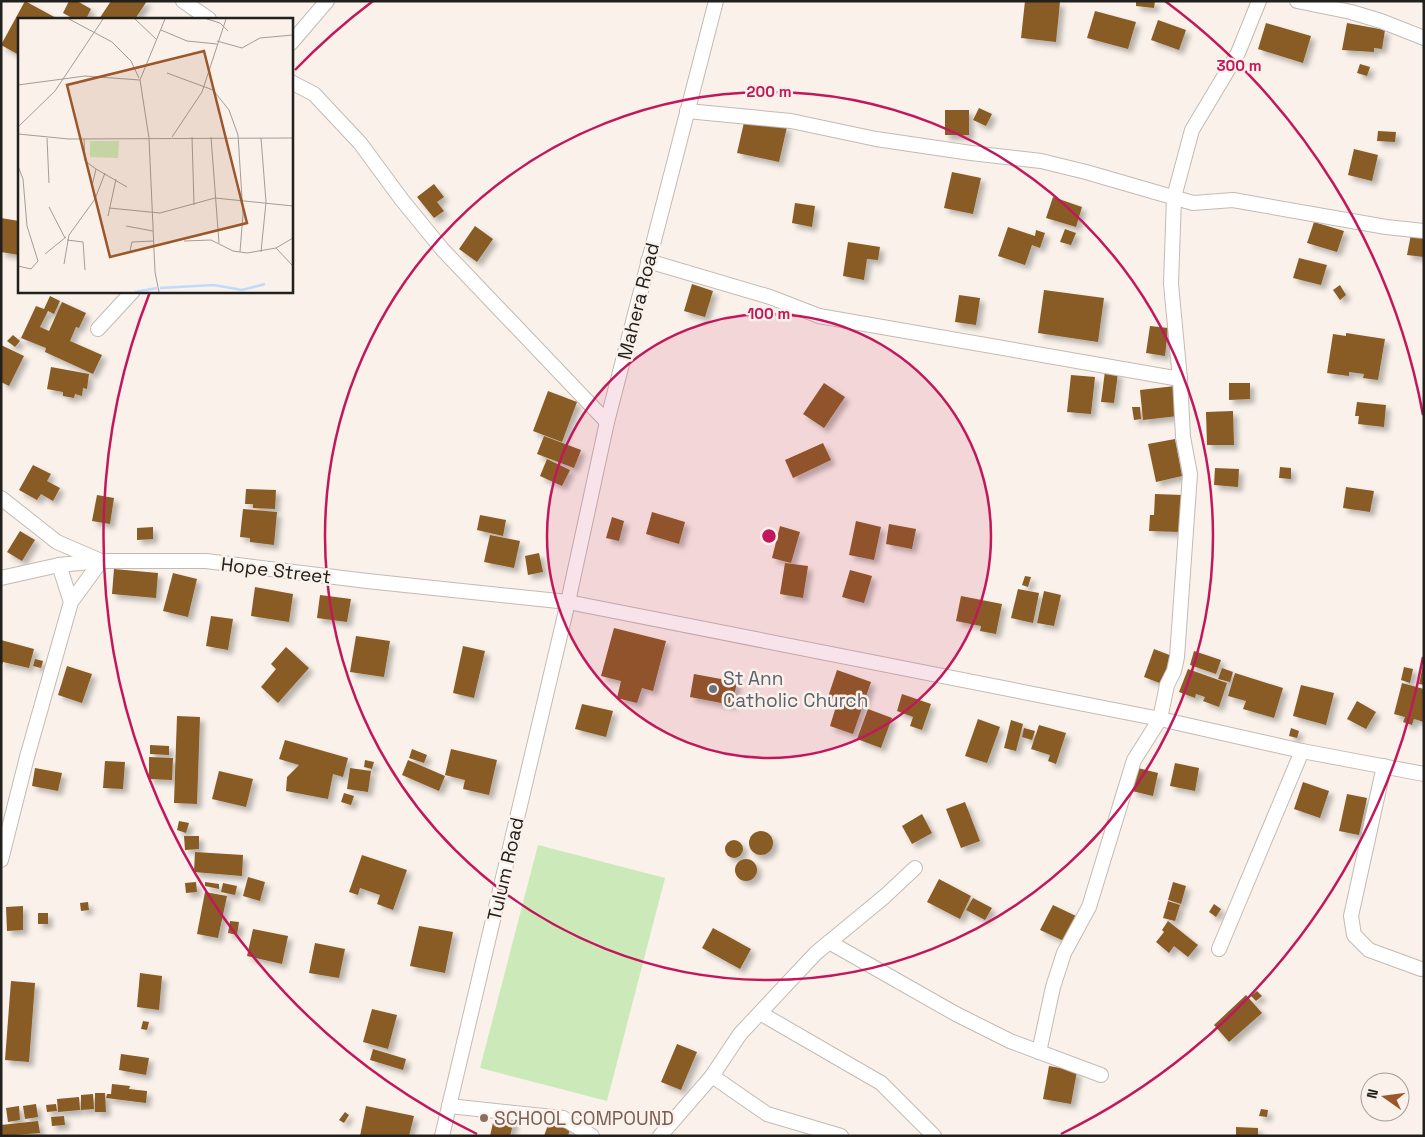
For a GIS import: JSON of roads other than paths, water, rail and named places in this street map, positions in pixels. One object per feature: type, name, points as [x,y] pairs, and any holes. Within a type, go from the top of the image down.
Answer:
[{"type":"street","points":[[183,1],[208,18]]},
{"type":"street","points":[[292,42],[327,1]]},
{"type":"street","name":"Mahera Road","points":[[568,602],[607,422],[716,1]]},
{"type":"street","points":[[1039,1052],[1053,987],[1064,952],[1089,907],[1134,760],[1160,719],[1167,685],[1174,671],[1177,657],[1188,530],[1190,474],[1183,437],[1180,379],[1171,284],[1174,197],[1192,130],[1238,53],[1259,1]]},
{"type":"street","points":[[1297,1],[1351,12],[1424,38]]},
{"type":"street","points":[[292,83],[314,94],[360,143],[402,200],[442,249],[607,422]]},
{"type":"street","points":[[687,111],[791,121],[876,139],[1041,161],[1193,203],[1221,200],[1249,202],[1386,227],[1424,231]]},
{"type":"street","points":[[648,261],[770,297],[819,316],[1180,379]]},
{"type":"street","points":[[98,329],[132,292]]},
{"type":"street","name":"Hope Street","points":[[1,498],[57,542],[101,561],[206,561],[367,581],[568,602],[1160,719],[1302,751],[1424,774]]},
{"type":"street","points":[[1,578],[59,565],[101,561]]},
{"type":"street","points":[[1,860],[27,757],[71,602],[101,561]]},
{"type":"street","points":[[59,565],[71,602]]},
{"type":"street","name":"Tulum Road","points":[[442,1136],[568,602]]},
{"type":"street","points":[[1219,949],[1302,751]]},
{"type":"street","points":[[1384,766],[1351,916],[1354,935],[1369,950],[1421,969]]},
{"type":"street","points":[[660,1136],[712,1076],[740,1034],[816,953],[884,897],[915,868]]},
{"type":"street","points":[[829,942],[956,1014],[1010,1041],[1101,1075]]},
{"type":"street","points":[[760,1013],[881,1083],[934,1136]]},
{"type":"street","points":[[712,1076],[767,1114],[841,1136]]},
{"type":"street","points":[[449,1106],[562,1118],[592,1136]]},
{"type":"place","name":"St Ann Catholic Church","points":[[713,689]]},
{"type":"place","name":"SCHOOL COMPOUND","points":[[484,1118]]}]
